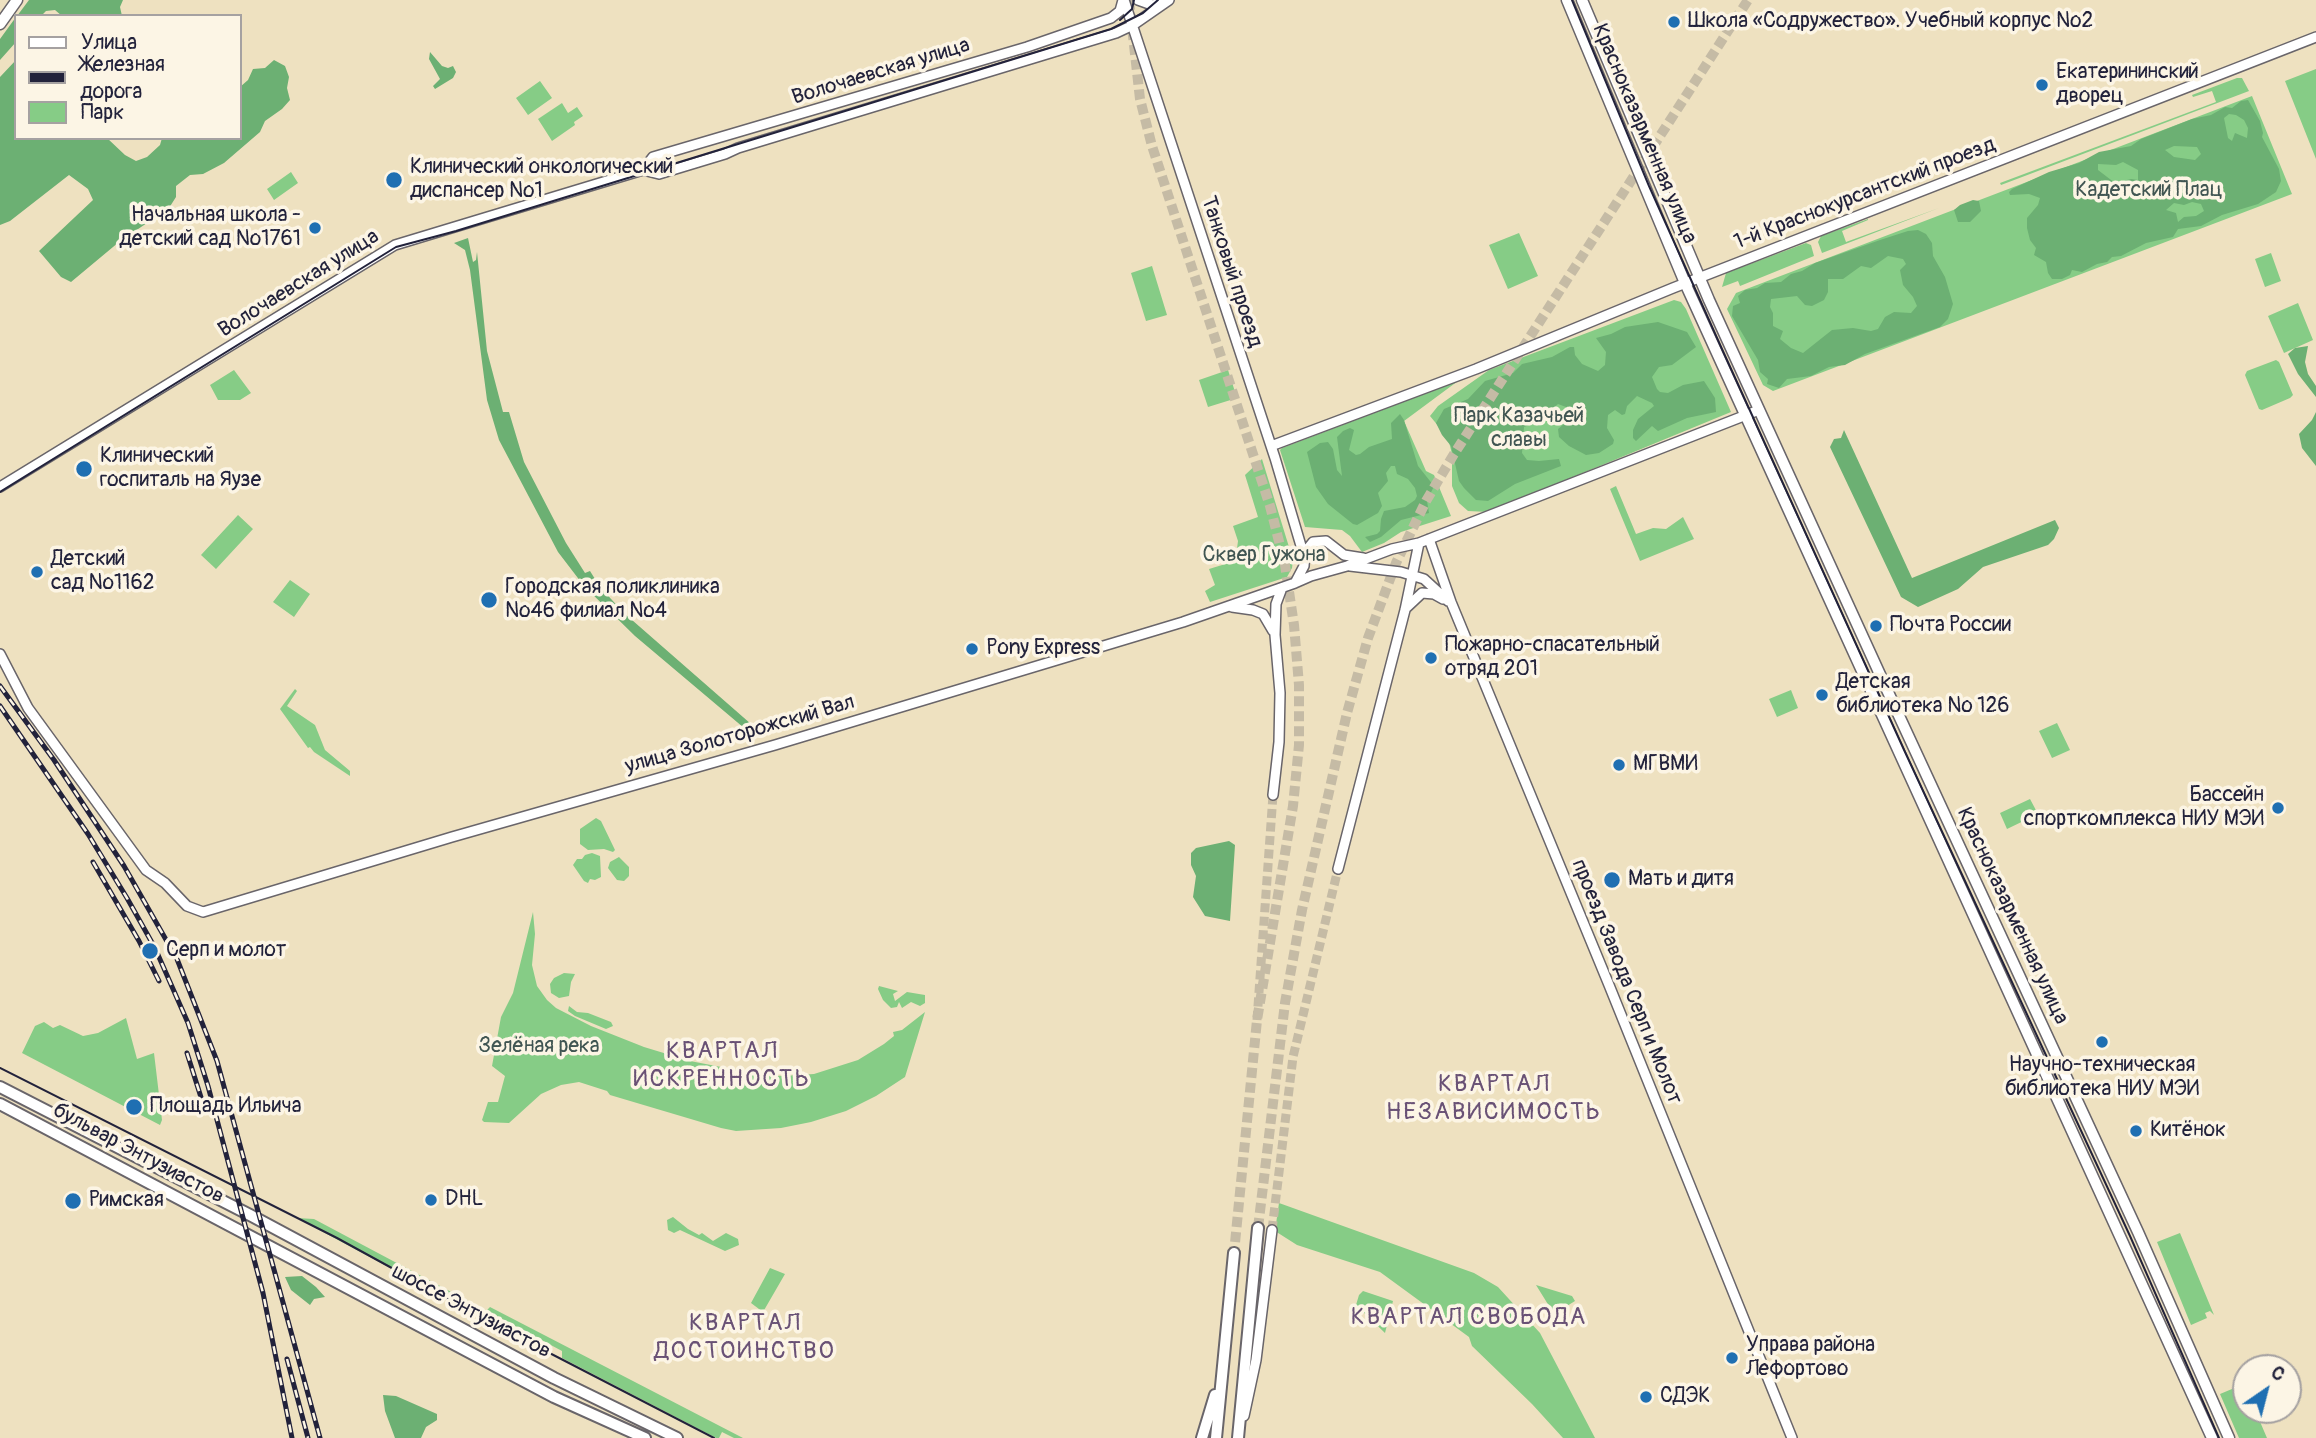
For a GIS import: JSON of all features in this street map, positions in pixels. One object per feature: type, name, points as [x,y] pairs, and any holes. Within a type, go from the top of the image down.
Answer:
[{"type":"main road","points":[[0,24],[17,0]]},
{"type":"main road","name":"Красноказарменная улица","points":[[1567,0],[1685,283],[2212,1438]]},
{"type":"main road","name":"Красноказарменная улица","points":[[1582,0],[1759,410],[2138,1232],[2229,1438]]},
{"type":"main road","name":"бульвар Энтузиастов","points":[[0,1087],[250,1215]]},
{"type":"main road","name":"бульвар Энтузиастов","points":[[0,1104],[257,1238]]},
{"type":"main road","name":"шоссе Энтузиастов","points":[[250,1215],[554,1378],[677,1438]]},
{"type":"main road","points":[[1238,1438],[1258,1228]]},
{"type":"main road","name":"шоссе Энтузиастов","points":[[257,1238],[554,1397],[645,1438]]},
{"type":"main road","points":[[1216,1438],[1234,1253]]},
{"type":"main road","points":[[1202,1438],[1225,1352]]},
{"type":"street","name":"Танковый проезд","points":[[1124,0],[1298,529],[1305,558]]},
{"type":"street","name":"Волочаевская улица","points":[[643,170],[653,157],[1027,47],[1111,18],[1120,11],[1124,0]]},
{"type":"street","points":[[1138,0],[1152,5],[1168,1]]},
{"type":"street","name":"Волочаевская улица","points":[[0,487],[385,250],[401,243],[643,170],[659,174],[725,155],[750,144],[1116,33],[1168,1]]},
{"type":"street","name":"1-й Краснокурсантский проезд","points":[[1271,446],[1476,369],[1700,277],[2316,37]]},
{"type":"street","points":[[1347,566],[1392,549],[1419,543],[1759,410]]},
{"type":"street","points":[[1298,529],[1307,538],[1326,541],[1335,550],[1351,557],[1368,558]]},
{"type":"street","name":"проезд Завода Серп и Молот","points":[[1429,539],[1452,605],[1792,1438]]},
{"type":"street","points":[[1295,583],[1303,572],[1307,548],[1317,541]]},
{"type":"street","points":[[1338,869],[1405,610],[1419,543]]},
{"type":"street","points":[[1305,558],[1308,568],[1324,572],[1336,562],[1335,550]]},
{"type":"street","points":[[1347,566],[1401,572],[1424,579],[1452,605]]},
{"type":"street","name":"улица Золоторожский Вал","points":[[0,654],[28,708],[146,870],[165,883],[192,910],[203,912],[1126,640],[1347,566]]},
{"type":"street","points":[[1273,795],[1279,718],[1276,599],[1282,588]]},
{"type":"street","points":[[1405,610],[1418,594],[1425,592],[1452,605]]},
{"type":"street","points":[[1226,607],[1254,610],[1263,614],[1275,635]]},
{"type":"street","points":[[1238,1438],[1256,1360],[1272,1230]]},
{"type":"green space","points":[[29,0],[123,0],[120,7],[122,14],[60,14],[55,10],[43,14],[18,14]]},
{"type":"green space","points":[[14,20],[14,44],[0,60],[0,39]]},
{"type":"green space","points":[[430,52],[442,66],[453,66],[456,72],[453,78],[435,89],[433,86],[440,79],[429,59]]},
{"type":"green space","points":[[274,60],[285,66],[289,77],[287,88],[290,100],[265,121],[260,132],[224,163],[203,174],[190,175],[176,186],[176,197],[169,208],[119,242],[71,282],[61,277],[39,251],[93,200],[88,189],[69,175],[10,221],[0,225],[0,77],[14,62],[14,140],[109,140],[136,161],[147,157],[160,145],[161,140],[242,140],[242,85],[253,69],[265,68]]},
{"type":"green space","points":[[2316,69],[2316,159],[2285,81]]},
{"type":"green space","points":[[2242,78],[2249,91],[2001,185],[2000,183],[2216,102],[2212,91],[2193,97],[2192,95]]},
{"type":"green space","points":[[540,81],[552,98],[528,115],[516,98]]},
{"type":"green space","name":"Кадетский Плац","points":[[2252,96],[2292,194],[1773,391],[1763,385],[1727,309],[1736,293]]},
{"type":"green space","points":[[2248,100],[2260,121],[2262,137],[2279,169],[2281,181],[2276,192],[2258,204],[2222,215],[2201,226],[2178,229],[2173,237],[2146,243],[2082,272],[2072,270],[2070,275],[2062,279],[2052,279],[2046,262],[2034,255],[2036,248],[2030,240],[2027,228],[2027,218],[2038,205],[2040,198],[2029,194],[2010,195],[2012,189],[2049,172],[2079,163],[2099,152],[2131,146],[2141,139],[2192,119],[2211,115],[2225,107],[2232,108],[2241,101]],"holes":[[[2229,114],[2244,120],[2248,128],[2247,138],[2235,133],[2232,141],[2228,138],[2224,118]],[[2174,146],[2197,147],[2201,154],[2195,160],[2174,157],[2165,150]],[[2123,162],[2138,170],[2138,180],[2115,183],[2098,170],[2098,164],[2116,165]],[[2192,202],[2201,204],[2204,211],[2196,216],[2184,217],[2178,222],[2176,213],[2166,210],[2174,203],[2184,205]]]},
{"type":"green space","points":[[562,103],[568,113],[577,107],[583,116],[552,141],[538,119]]},
{"type":"green space","points":[[291,172],[298,183],[274,200],[267,189]]},
{"type":"green space","points":[[1973,200],[1979,201],[1981,211],[1970,222],[1958,222],[1954,210]]},
{"type":"green space","points":[[1939,208],[1822,253],[1818,242],[1821,236],[1868,219],[1842,231],[1846,242]]},
{"type":"green space","points":[[1918,230],[1926,234],[1932,243],[1933,256],[1945,277],[1953,304],[1948,319],[1940,327],[1865,354],[1845,365],[1829,367],[1811,376],[1787,379],[1779,388],[1767,384],[1768,379],[1760,372],[1758,360],[1732,316],[1733,306],[1740,303],[1738,296],[1745,290],[1765,283],[1781,282],[1791,274],[1815,263]],"holes":[[[1888,256],[1903,259],[1906,264],[1900,270],[1903,285],[1917,306],[1911,313],[1894,312],[1885,317],[1878,329],[1871,331],[1853,328],[1832,330],[1803,353],[1780,339],[1783,331],[1773,326],[1771,299],[1797,296],[1805,305],[1812,306],[1824,300],[1828,292],[1828,279],[1843,279],[1861,266],[1871,268]]]},
{"type":"green space","points":[[1519,233],[1538,276],[1508,289],[1489,245]]},
{"type":"green space","points":[[468,238],[473,262],[477,252],[487,351],[503,412],[509,412],[524,462],[566,543],[585,573],[590,571],[600,587],[624,613],[751,724],[753,728],[750,733],[635,636],[584,586],[558,552],[499,440],[487,400],[470,270],[465,250],[454,243]]},
{"type":"green space","points":[[1806,243],[1811,245],[1814,256],[1740,286],[1738,281],[1722,287],[1726,273]]},
{"type":"green space","points":[[2271,253],[2281,281],[2265,287],[2255,259]]},
{"type":"green space","points":[[1152,266],[1167,315],[1146,321],[1131,273]]},
{"type":"green space","name":"Парк Казачьей славы","points":[[1674,300],[1681,302],[1686,309],[1731,412],[1488,512],[1468,511],[1459,503],[1452,486],[1452,454],[1448,438],[1430,416],[1438,406],[1489,370]]},
{"type":"green space","points":[[2298,303],[2313,340],[2284,353],[2268,316]]},
{"type":"green space","name":"Парк Казачьей славы","points":[[1658,322],[1687,332],[1696,347],[1672,365],[1659,367],[1652,377],[1657,389],[1668,393],[1683,385],[1704,381],[1715,398],[1716,412],[1687,418],[1658,431],[1652,426],[1636,441],[1633,438],[1633,430],[1638,419],[1654,406],[1637,396],[1627,406],[1625,414],[1615,410],[1608,415],[1607,428],[1614,440],[1613,444],[1599,453],[1586,455],[1559,437],[1558,429],[1570,419],[1566,407],[1558,404],[1539,421],[1524,427],[1522,453],[1527,460],[1559,459],[1561,466],[1515,484],[1488,501],[1476,500],[1464,488],[1459,481],[1451,446],[1436,423],[1444,409],[1468,399],[1485,381],[1513,373],[1522,364],[1552,357],[1570,347],[1574,347],[1575,355],[1582,364],[1598,371],[1605,365],[1606,352],[1596,338],[1625,327]]},
{"type":"green space","points":[[2308,346],[2305,362],[2308,374],[2316,386],[2316,397],[2298,374],[2288,354],[2295,348]]},
{"type":"green space","points":[[2276,360],[2293,395],[2262,410],[2259,409],[2245,375],[2247,371]]},
{"type":"green space","points":[[234,370],[251,393],[240,400],[218,400],[210,385]]},
{"type":"green space","points":[[1228,370],[1237,398],[1208,407],[1199,380]]},
{"type":"green space","name":"Парк Казачьей славы","points":[[1458,381],[1404,421],[1426,471],[1434,475],[1451,516],[1401,532],[1362,552],[1342,530],[1305,527],[1280,450],[1282,448]]},
{"type":"green space","points":[[2316,412],[2316,466],[2302,448],[2299,434]]},
{"type":"green space","points":[[1400,414],[1418,466],[1434,486],[1427,501],[1429,513],[1401,520],[1381,537],[1370,542],[1365,537],[1380,531],[1384,511],[1405,507],[1415,500],[1415,488],[1408,479],[1397,474],[1395,466],[1391,466],[1386,473],[1388,481],[1378,493],[1382,506],[1378,513],[1357,525],[1353,524],[1328,504],[1316,487],[1307,452],[1320,443],[1328,442],[1333,449],[1337,470],[1342,476],[1337,437],[1350,428],[1354,430],[1349,450],[1356,455],[1360,454],[1369,447],[1392,439],[1391,423]]},
{"type":"green space","points":[[1844,430],[1912,578],[2055,520],[2059,528],[2054,539],[2048,545],[1983,567],[1958,589],[1918,607],[1901,597],[1830,447],[1834,439],[1841,438]]},
{"type":"green space","name":"Сквер Гужона","points":[[1262,459],[1293,560],[1292,568],[1287,577],[1210,602],[1205,591],[1215,585],[1209,569],[1232,562],[1236,556],[1238,541],[1233,526],[1258,517],[1245,475]]},
{"type":"green space","points":[[1616,486],[1636,534],[1653,528],[1666,529],[1683,517],[1694,539],[1640,561],[1610,489]]},
{"type":"green space","points":[[238,515],[253,529],[216,569],[201,555]]},
{"type":"green space","points":[[290,580],[310,594],[294,617],[273,602]]},
{"type":"green space","points":[[295,689],[297,691],[287,706],[315,725],[325,750],[350,771],[350,776],[308,748],[280,709]]},
{"type":"green space","points":[[1791,690],[1798,708],[1777,717],[1769,699]]},
{"type":"green space","points":[[2057,723],[2070,750],[2052,758],[2039,731]]},
{"type":"green space","points":[[2030,799],[2038,814],[2007,829],[2000,813]]},
{"type":"green space","points":[[596,818],[601,821],[615,850],[613,852],[604,849],[588,850],[580,844],[580,829]]},
{"type":"green space","points":[[1229,841],[1235,845],[1230,921],[1205,916],[1193,897],[1196,876],[1191,865],[1191,853],[1196,848]]},
{"type":"green space","points":[[592,853],[600,856],[601,877],[590,879],[588,883],[573,865],[577,859]]},
{"type":"green space","points":[[619,857],[629,867],[629,876],[624,881],[617,880],[608,868],[610,862]]},
{"type":"green space","name":"Зелёная река","points":[[533,912],[535,934],[532,965],[537,986],[556,1008],[591,1026],[644,1047],[690,1061],[763,1075],[784,1076],[814,1074],[858,1060],[894,1036],[893,1032],[902,1030],[925,1012],[905,1077],[846,1111],[781,1128],[736,1131],[721,1128],[610,1095],[607,1091],[579,1082],[561,1085],[541,1094],[509,1123],[484,1122],[482,1120],[488,1102],[498,1102],[505,1076],[492,1066],[501,1017],[513,993]]},
{"type":"green space","points":[[564,973],[575,974],[569,996],[559,998],[551,993],[550,984],[554,978]]},
{"type":"green space","points":[[879,986],[898,991],[893,994],[895,1001],[907,992],[925,995],[925,1003],[920,1006],[911,1002],[902,1008],[899,1002],[897,1007],[891,1008],[883,1000]]},
{"type":"green space","points":[[569,1006],[577,1012],[588,1013],[611,1022],[613,1026],[606,1029],[575,1016],[568,1011]]},
{"type":"green space","points":[[126,1018],[137,1059],[154,1053],[162,1120],[160,1125],[22,1053],[35,1026],[44,1022],[53,1028],[60,1025],[83,1036],[98,1033]]},
{"type":"green space","points":[[1279,1203],[1474,1273],[1498,1287],[1540,1333],[1595,1438],[1563,1438],[1472,1346],[1469,1337],[1380,1272],[1297,1245],[1275,1231]]},
{"type":"green space","points":[[673,1217],[688,1229],[699,1235],[702,1233],[713,1241],[726,1233],[738,1239],[739,1245],[725,1251],[680,1230],[674,1233],[668,1230],[667,1220]]},
{"type":"green space","points":[[297,1218],[314,1219],[472,1303],[480,1311],[478,1315]]},
{"type":"green space","points":[[2180,1233],[2214,1315],[2210,1311],[2205,1313],[2207,1318],[2191,1325],[2157,1242]]},
{"type":"green space","points":[[770,1268],[785,1274],[763,1312],[751,1303]]},
{"type":"green space","points":[[302,1276],[325,1297],[314,1299],[310,1305],[291,1290],[285,1277]]},
{"type":"green space","points":[[1536,1285],[1572,1296],[1575,1301],[1554,1314]]},
{"type":"green space","points":[[1363,1291],[1393,1301],[1385,1333],[1356,1305]]},
{"type":"green space","points":[[490,1307],[743,1438],[734,1438],[722,1432],[719,1438],[716,1438],[562,1358],[562,1351],[489,1312],[487,1310]]},
{"type":"green space","points":[[2232,1389],[2232,1422],[2220,1394]]},
{"type":"green space","points":[[383,1395],[396,1396],[437,1414],[437,1420],[426,1427],[421,1438],[395,1438],[385,1411]]},
{"type":"green space","points":[[2233,1424],[2261,1424],[2267,1438],[2239,1438]]},
{"type":"tunnel","points":[[1129,0],[1140,99],[1152,146],[1270,506],[1285,565],[1294,625],[1299,685],[1299,745],[1293,806],[1257,1020],[1234,1253]]},
{"type":"tunnel","points":[[1258,1228],[1285,1003],[1302,910],[1347,713],[1368,638],[1396,563],[1426,501],[1454,454],[1748,0]]},
{"type":"tunnel","points":[[1257,1020],[1273,795]]},
{"type":"tunnel","points":[[1272,1230],[1293,1057],[1338,869]]},
{"type":"tram line","points":[[1120,20],[1132,9],[1134,0]]},
{"type":"tram line","points":[[0,492],[396,247],[456,231],[1111,29],[1143,13],[1158,0]]},
{"type":"tram line","points":[[1572,0],[1649,186],[1722,349],[1905,752],[2130,1236],[2219,1438]]},
{"type":"tram line","points":[[0,1068],[337,1238],[505,1330],[714,1438]]},
{"type":"railway","points":[[0,686],[54,760],[124,866],[177,959],[217,1061],[320,1438]]},
{"type":"railway","points":[[0,706],[88,834],[127,898],[155,948],[188,1023],[208,1086],[263,1293],[292,1438]]},
{"type":"railway","points":[[93,862],[159,981]]},
{"type":"railway","points":[[187,1053],[205,1110]]},
{"type":"railway","points":[[287,1359],[308,1438]]},
{"type":"place","name":"Школа «Содружество». Учебный корпус №2","points":[[1674,22]]},
{"type":"place","name":"Екатерининский дворец","points":[[2042,85]]},
{"type":"place","name":"Клинический онкологический диспансер №1","points":[[394,180]]},
{"type":"place","name":"Начальная школа - детский сад №1761","points":[[315,228]]},
{"type":"place","name":"Клинический госпиталь на Яузе","points":[[84,469]]},
{"type":"place","name":"Детский сад №1162","points":[[37,572]]},
{"type":"place","name":"Городская поликлиника №46 филиал №4","points":[[489,600]]},
{"type":"place","name":"Почта России","points":[[1876,626]]},
{"type":"place","name":"Pony Express","points":[[972,649]]},
{"type":"place","name":"Пожарно-спасательный отряд 201","points":[[1431,658]]},
{"type":"place","name":"Детская библиотека № 126","points":[[1822,695]]},
{"type":"place","name":"МГВМИ","points":[[1619,765]]},
{"type":"place","name":"Бассейн спорткомплекса НИУ МЭИ","points":[[2278,808]]},
{"type":"place","name":"Мать и дитя","points":[[1612,880]]},
{"type":"place","name":"Серп и молот","points":[[150,951]]},
{"type":"place","name":"Научно-техническая библиотека НИУ МЭИ","points":[[2102,1042]]},
{"type":"place","name":"Площадь Ильича","points":[[134,1107]]},
{"type":"place","name":"Китёнок","points":[[2136,1131]]},
{"type":"place","name":"DHL","points":[[431,1200]]},
{"type":"place","name":"Римская","points":[[73,1201]]},
{"type":"place","name":"Управа района Лефортово","points":[[1732,1358]]},
{"type":"place","name":"СДЭК","points":[[1646,1397]]},
{"type":"district","name":"КВАРТАЛ ИСКРЕННОСТЬ","points":[[722,1066]]},
{"type":"district","name":"КВАРТАЛ НЕЗАВИСИМОСТЬ","points":[[1494,1099]]},
{"type":"district","name":"КВАРТАЛ СВОБОДА","points":[[1469,1318]]},
{"type":"district","name":"КВАРТАЛ ДОСТОИНСТВО","points":[[745,1338]]}]
